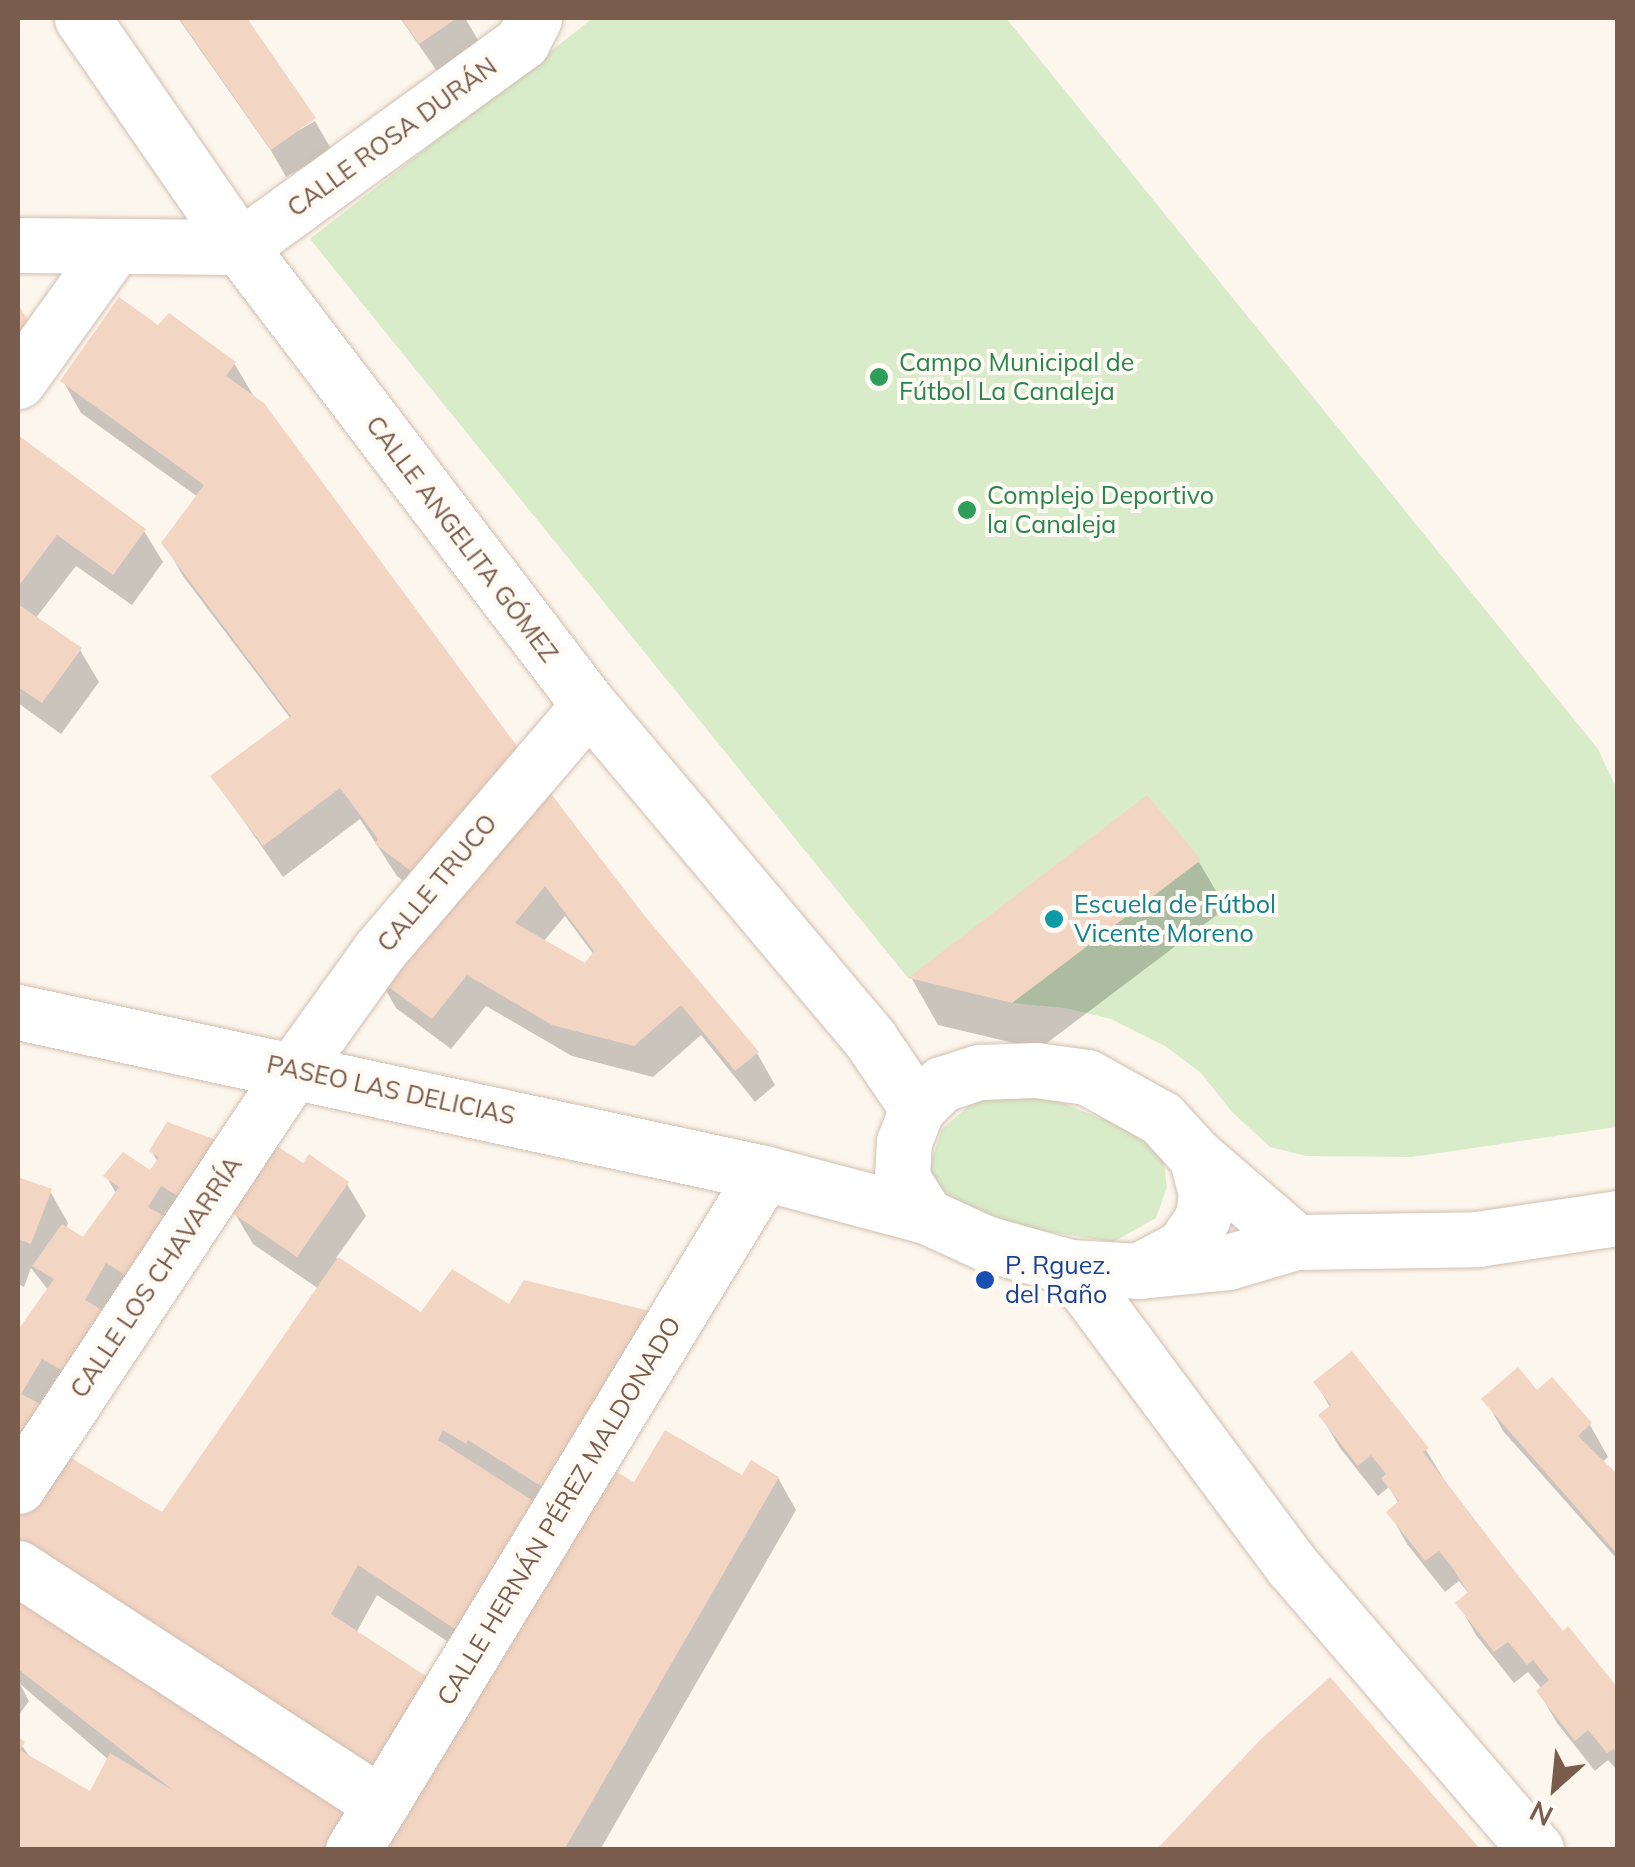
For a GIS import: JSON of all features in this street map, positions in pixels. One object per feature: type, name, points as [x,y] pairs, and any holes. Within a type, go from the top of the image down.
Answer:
[{"type":"street","name":"CALLE ANGELITA GÓMEZ","points":[[82,18],[240,247],[589,705],[870,1039],[910,1125]]},
{"type":"street","name":"CALLE ROSA DURÁN","points":[[240,247],[522,42],[534,18]]},
{"type":"street","points":[[18,245],[240,247]]},
{"type":"street","points":[[18,381],[114,248]]},
{"type":"street","name":"CALLE TRUCO","points":[[295,1068],[379,950],[589,705]]},
{"type":"street","name":"PASEO LAS DELICIAS","points":[[18,1012],[295,1068],[764,1172],[926,1216]]},
{"type":"street","points":[[870,1039],[980,1072]]},
{"type":"street","name":"CALLE LOS CHAVARRÍA","points":[[18,1486],[295,1068]]},
{"type":"street","points":[[1296,1242],[1196,1156],[1161,1118],[1087,1077],[1036,1070],[980,1072],[942,1084],[910,1125],[902,1178],[926,1216],[985,1243],[1070,1267],[1140,1270],[1228,1262],[1296,1242],[1477,1239],[1618,1218]]},
{"type":"street","name":"PASEO LAS DELICIAS","points":[[764,1172],[856,1160],[910,1125]]},
{"type":"street","points":[[1140,1270],[1184,1247],[1203,1218],[1206,1192],[1196,1156]]},
{"type":"street","name":"CALLE HERNÁN PÉREZ MALDONADO","points":[[353,1850],[764,1172]]},
{"type":"street","points":[[1070,1267],[1293,1566],[1536,1850]]},
{"type":"street","points":[[18,1568],[381,1804]]},
{"type":"green space","name":"Complejo Deportivo la Canaleja","points":[[593,18],[1006,18],[1598,749],[1618,792],[1617,1127],[1412,1157],[1306,1156],[1270,1147],[1232,1112],[1201,1073],[1165,1046],[1111,1019],[1065,1008],[1012,1003],[908,978],[310,239]]},
{"type":"green space","points":[[1033,1091],[1145,1136],[1163,1156],[1167,1187],[1156,1218],[1113,1242],[1031,1229],[952,1201],[928,1171],[942,1129],[979,1097]]},
{"type":"building","points":[[179,18],[247,18],[316,118],[271,150]]},
{"type":"building","points":[[401,18],[457,18],[419,44]]},
{"type":"building","points":[[119,297],[158,325],[169,313],[236,362],[226,376],[264,403],[525,757],[428,884],[375,844],[378,839],[340,788],[263,846],[210,776],[291,716],[161,543],[204,485],[60,381]]},
{"type":"building","points":[[18,304],[29,322],[18,336]]},
{"type":"building","points":[[18,435],[146,529],[113,575],[57,535],[18,587]]},
{"type":"building","points":[[18,604],[82,648],[42,703],[18,687]]},
{"type":"building","points":[[538,777],[644,915],[759,1052],[735,1071],[681,1005],[634,1046],[552,1025],[467,975],[432,1019],[374,976]],"holes":[[[545,886],[594,951],[585,963],[515,923]]]},
{"type":"building","name":"Escuela de Fútbol Vicente Moreno","points":[[1147,795],[1201,860],[1012,1003],[908,978]]},
{"type":"building","points":[[167,1122],[228,1144],[188,1202],[161,1186],[148,1207],[174,1222],[135,1281],[106,1263],[85,1300],[109,1314],[68,1374],[42,1359],[21,1394],[44,1406],[18,1444],[18,1330],[54,1279],[32,1266],[62,1224],[83,1237],[119,1187],[103,1176],[123,1152],[150,1170],[159,1157],[149,1151]]},
{"type":"building","points":[[277,1146],[303,1163],[309,1154],[349,1182],[297,1257],[231,1212]]},
{"type":"building","points":[[18,1177],[52,1189],[31,1244],[18,1239]]},
{"type":"building","points":[[338,1257],[421,1312],[452,1269],[509,1304],[524,1280],[654,1312],[547,1490],[468,1440],[466,1444],[443,1430],[438,1440],[538,1504],[461,1633],[358,1565],[331,1614],[432,1680],[375,1774],[18,1547],[18,1511],[59,1451],[162,1512]]},
{"type":"building","points":[[1352,1351],[1429,1448],[1423,1452],[1494,1545],[1563,1631],[1568,1626],[1618,1688],[1618,1755],[1613,1749],[1607,1753],[1588,1730],[1575,1741],[1536,1691],[1549,1680],[1533,1660],[1527,1665],[1508,1642],[1494,1652],[1455,1603],[1468,1592],[1452,1567],[1439,1551],[1425,1561],[1386,1512],[1399,1501],[1381,1478],[1386,1474],[1371,1455],[1358,1466],[1318,1415],[1331,1405],[1313,1382]]},
{"type":"building","points":[[1518,1367],[1537,1390],[1552,1377],[1592,1423],[1578,1436],[1618,1475],[1618,1555],[1481,1399]]},
{"type":"building","points":[[665,1430],[742,1475],[751,1460],[779,1477],[564,1850],[383,1850],[611,1469],[634,1482]]},
{"type":"building","points":[[18,1582],[359,1802],[329,1850],[18,1850],[18,1737],[25,1742],[20,1750],[90,1791],[110,1753],[174,1791],[18,1669]]},
{"type":"building","points":[[1330,1677],[1481,1850],[1156,1850],[1261,1739]]},
{"type":"place","name":"Campo Municipal de Fútbol La Canaleja","points":[[879,377]]},
{"type":"place","name":"Complejo Deportivo la Canaleja","points":[[967,510]]},
{"type":"place","name":"Escuela de Fútbol Vicente Moreno","points":[[1054,919]]},
{"type":"place","name":"P. Rguez. del Raño","points":[[985,1280]]}]
